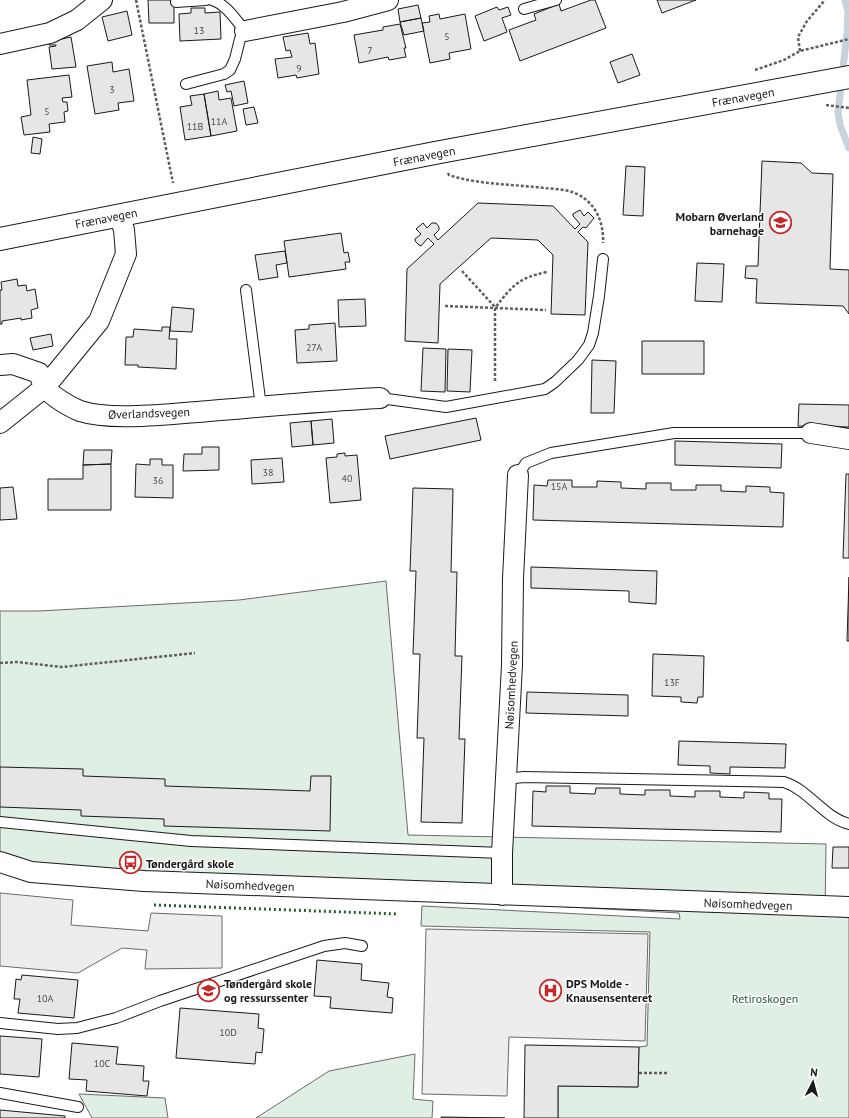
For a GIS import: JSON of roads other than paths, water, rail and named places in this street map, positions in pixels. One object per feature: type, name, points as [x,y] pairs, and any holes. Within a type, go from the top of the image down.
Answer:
[{"type":"main road","name":"Frænavegen","points":[[0,239],[440,152],[849,77]]},
{"type":"street","points":[[0,44],[50,33],[77,20],[102,0]]},
{"type":"street","points":[[244,31],[343,12],[388,0]]},
{"type":"street","points":[[0,423],[45,387],[99,321],[126,254],[124,230],[120,216]]},
{"type":"street","name":"Øverlandsvegen","points":[[0,365],[13,364],[39,373],[45,387],[52,395],[79,410],[102,415],[115,416],[166,414],[380,398]]},
{"type":"street","points":[[811,433],[849,438]]},
{"type":"street","name":"Nøisomhedvegen","points":[[502,895],[502,853],[512,665],[513,579],[518,475]]},
{"type":"street","name":"Nøisomhedvegen","points":[[0,862],[31,872],[144,881],[849,907]]},
{"type":"lane","points":[[176,2],[206,0]]},
{"type":"lane","points":[[186,84],[224,74],[230,70],[235,60],[240,39],[244,31],[225,7],[217,1],[212,0]]},
{"type":"lane","points":[[524,9],[556,0]]},
{"type":"lane","points":[[380,398],[446,407],[545,389],[555,382],[584,353],[589,345],[593,333],[603,259]]},
{"type":"lane","points":[[246,290],[261,407]]},
{"type":"lane","points":[[518,475],[526,463],[551,453],[674,433],[811,433]]},
{"type":"lane","points":[[506,779],[524,777],[784,782],[792,784],[833,817],[849,824]]},
{"type":"lane","points":[[0,822],[191,841],[502,853]]},
{"type":"lane","points":[[0,1023],[58,1029],[77,1028],[116,1018],[160,1001],[324,946],[345,943],[362,946]]},
{"type":"lane","points":[[0,1093],[78,1107]]},
{"type":"waterway","points":[[845,0],[848,11],[847,33],[838,112],[840,125],[849,148]]},
{"type":"place","name":"Mobarn Øverland barnehage","points":[[780,223]]},
{"type":"place","name":"Tøndergård skole","points":[[130,863]]},
{"type":"place","name":"Tøndergård skole og ressurssenter","points":[[209,990]]},
{"type":"place","name":"DPS Molde - Knausensenteret","points":[[550,990]]},
{"type":"park label","name":"Retiroskogen","points":[[765,998]]}]
